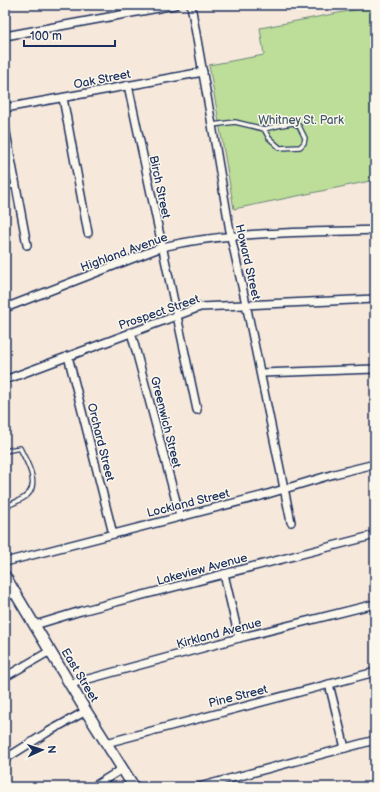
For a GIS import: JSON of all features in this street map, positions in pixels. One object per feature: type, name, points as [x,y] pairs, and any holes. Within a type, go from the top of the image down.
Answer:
[{"type":"main road","name":"East Street","points":[[5,576],[86,711],[134,787]]},
{"type":"street","points":[[5,36],[175,5]]},
{"type":"street","name":"Howard Street","points":[[191,5],[231,237],[261,373],[291,522]]},
{"type":"street","name":"Oak Street","points":[[5,108],[203,72]]},
{"type":"street","name":"Birch Street","points":[[128,85],[197,410]]},
{"type":"street","points":[[63,98],[88,233]]},
{"type":"street","points":[[5,127],[27,245]]},
{"type":"street","name":"Highland Avenue","points":[[5,308],[162,247],[187,241],[231,237],[375,230]]},
{"type":"street","name":"Prospect Street","points":[[5,380],[177,314],[200,307],[375,299]]},
{"type":"street","name":"Greenwich Street","points":[[131,332],[180,516]]},
{"type":"street","name":"Orchard Street","points":[[68,356],[113,534]]},
{"type":"street","points":[[261,373],[375,369]]},
{"type":"street","name":"Lockland Street","points":[[5,562],[375,464]]},
{"type":"street","name":"Lakeview Avenue","points":[[35,625],[81,611],[375,535]]},
{"type":"street","points":[[224,574],[239,638]]},
{"type":"street","points":[[5,598],[15,592]]},
{"type":"street","name":"Kirkland Avenue","points":[[70,684],[239,638],[375,604]]},
{"type":"street","points":[[5,677],[50,651]]},
{"type":"street","name":"Pine Street","points":[[106,743],[375,672]]},
{"type":"street","points":[[329,684],[346,748]]},
{"type":"street","points":[[5,759],[48,732],[86,711]]},
{"type":"street","points":[[199,787],[375,740]]},
{"type":"street","points":[[92,787],[122,769]]},
{"type":"lane","points":[[212,125],[234,122],[264,129],[293,123],[299,126],[302,131],[305,138],[304,143],[300,147],[280,148],[269,138],[264,129]]},
{"type":"lane","points":[[5,169],[13,168]]},
{"type":"lane","points":[[5,187],[16,186]]},
{"type":"lane","points":[[5,452],[20,448],[33,480],[32,487],[25,497],[5,508]]},
{"type":"green space","name":"Whitney St. Park","points":[[375,6],[375,180],[234,209],[209,65],[264,55],[260,28]]}]
